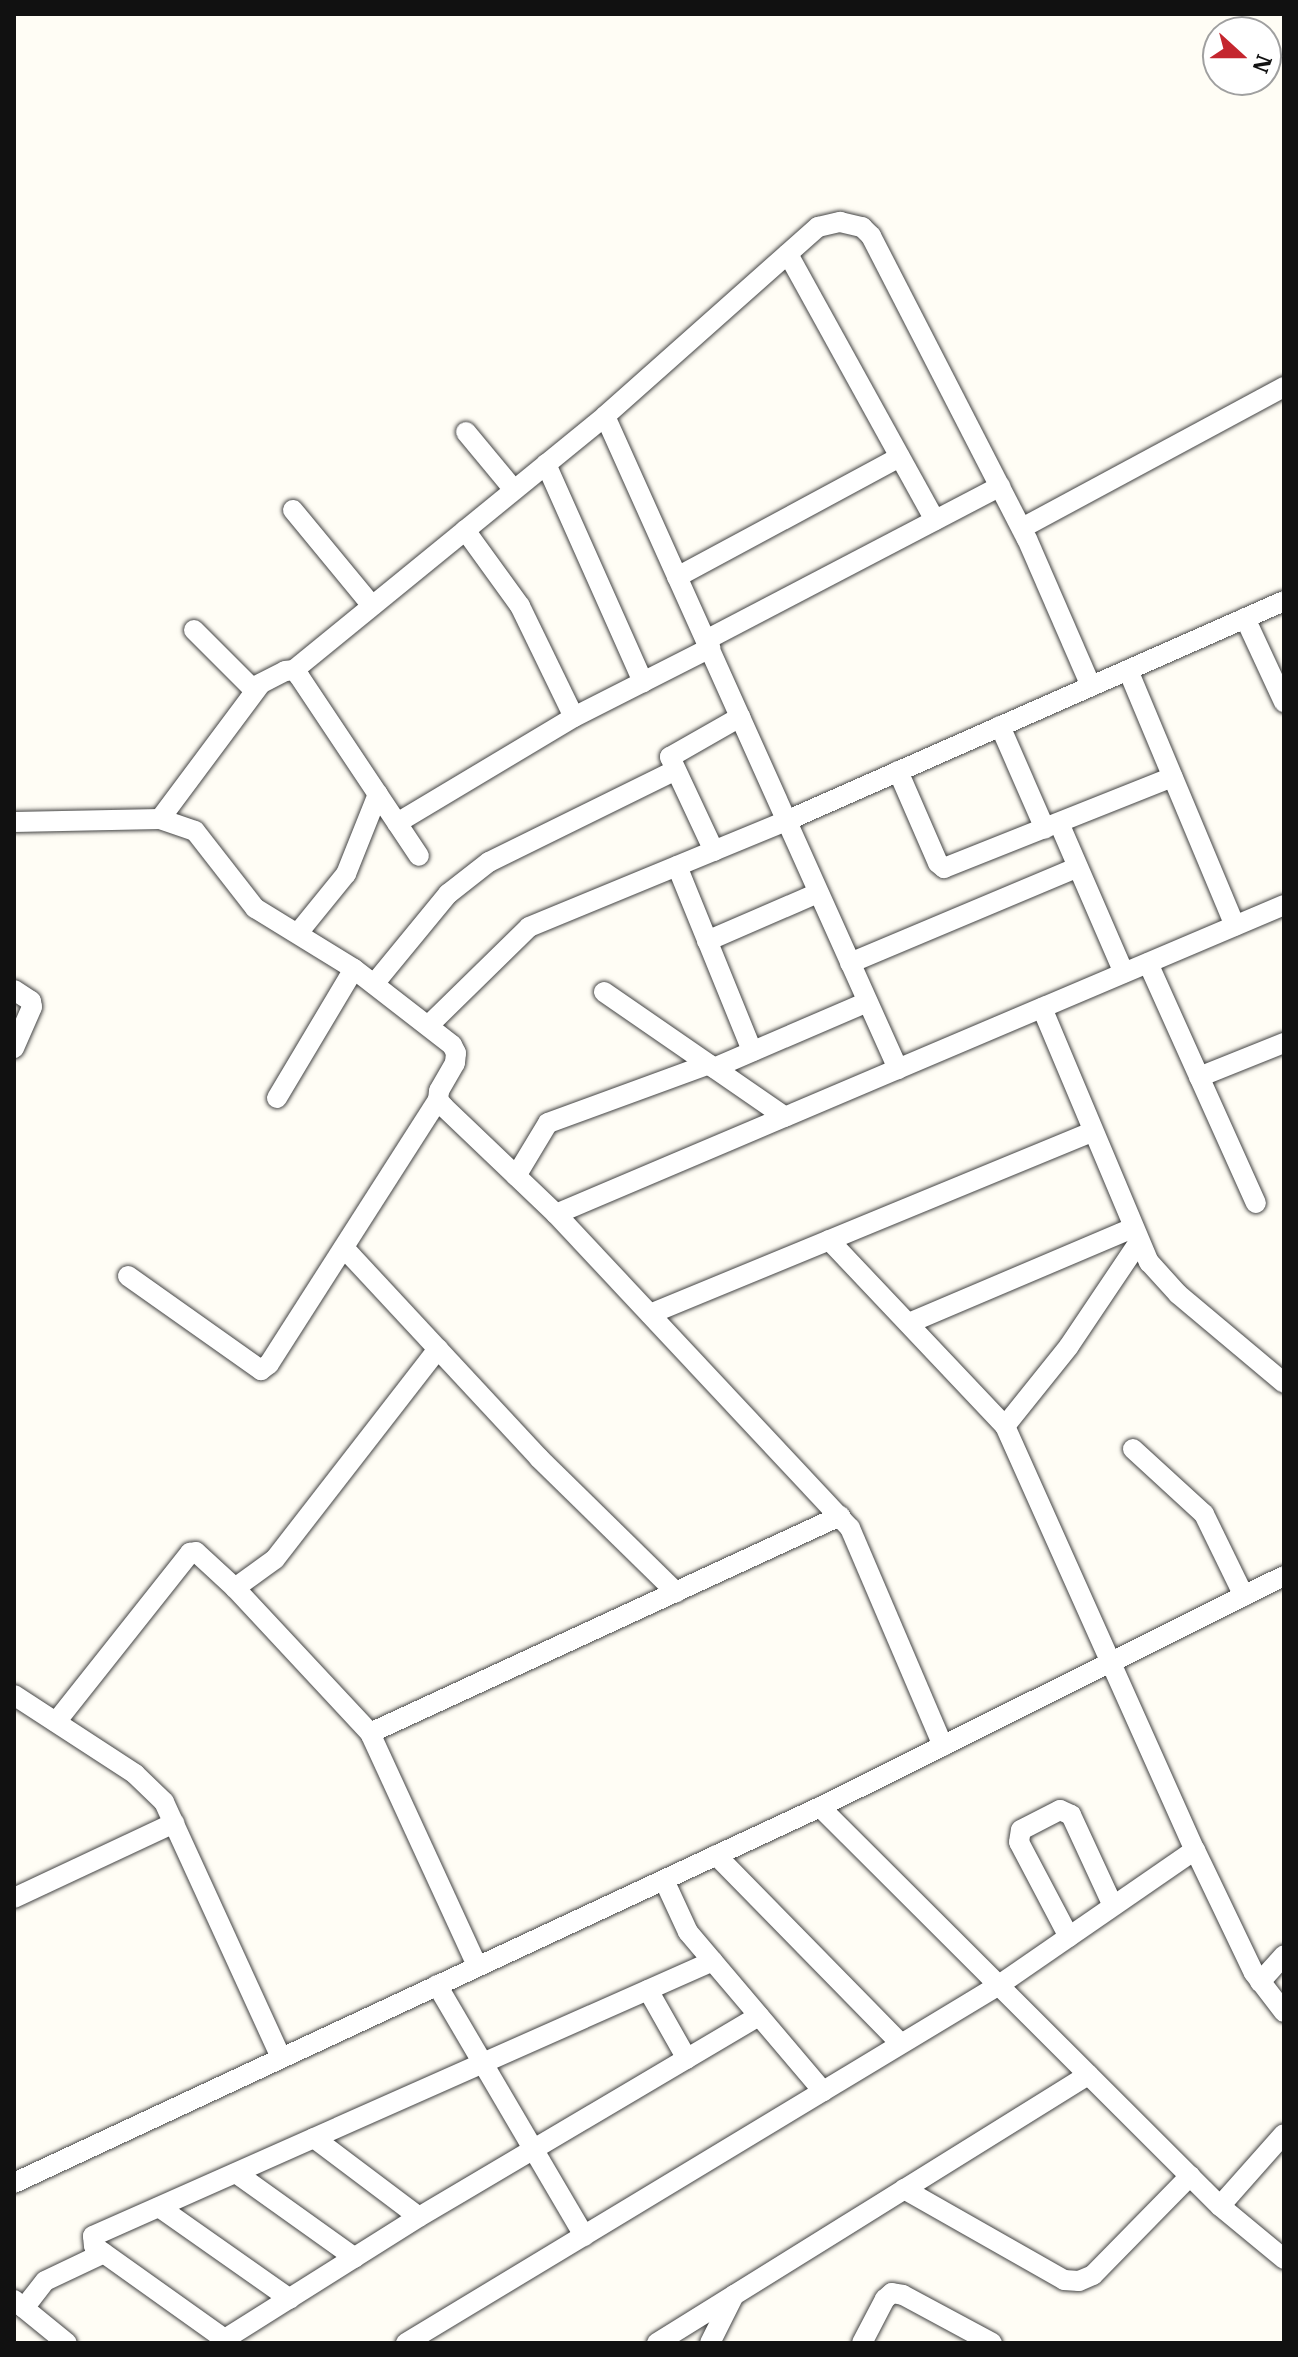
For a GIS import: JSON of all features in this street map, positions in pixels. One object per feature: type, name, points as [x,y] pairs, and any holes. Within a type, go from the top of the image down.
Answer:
[{"type":"street","points":[[194,630],[244,684],[252,688],[285,671],[294,670],[605,416],[818,227],[852,223],[871,236],[1022,528],[1091,686]]},
{"type":"street","points":[[788,254],[935,520]]},
{"type":"street","points":[[1022,528],[1284,387]]},
{"type":"street","points":[[605,416],[898,1069]]},
{"type":"street","points":[[466,432],[514,490]]},
{"type":"street","points":[[677,577],[900,457]]},
{"type":"street","points":[[546,464],[643,682]]},
{"type":"street","points":[[397,823],[574,717],[1000,486]]},
{"type":"street","points":[[293,510],[372,606]]},
{"type":"street","points":[[465,530],[520,606],[574,717]]},
{"type":"street","points":[[428,1026],[529,927],[786,821],[1284,601]]},
{"type":"street","points":[[1245,618],[1284,702]]},
{"type":"street","points":[[294,670],[419,856]]},
{"type":"street","points":[[1128,670],[1235,926]]},
{"type":"street","points":[[160,819],[260,685]]},
{"type":"street","points":[[714,851],[670,764],[674,752],[740,717]]},
{"type":"street","points":[[1000,726],[1052,826],[1078,867],[1124,973]]},
{"type":"street","points":[[374,984],[448,894],[489,862],[674,771]]},
{"type":"street","points":[[898,771],[938,863],[944,868],[1173,777]]},
{"type":"street","points":[[298,933],[346,874],[378,794]]},
{"type":"street","points":[[14,822],[160,819],[195,831],[255,908],[354,969],[452,1045],[456,1053],[438,1100],[344,1248],[261,1370],[128,1276]]},
{"type":"street","points":[[677,866],[752,1051]]},
{"type":"street","points":[[850,963],[1078,867]]},
{"type":"street","points":[[707,941],[818,893]]},
{"type":"street","points":[[556,1214],[1284,905]]},
{"type":"street","points":[[1148,963],[1256,1203]]},
{"type":"street","points":[[277,1098],[354,969]]},
{"type":"street","points":[[14,990],[31,1001],[32,1007],[14,1048]]},
{"type":"street","points":[[604,992],[785,1117]]},
{"type":"street","points":[[516,1176],[548,1123],[752,1051],[867,1002]]},
{"type":"street","points":[[1042,1008],[1136,1235],[1162,1279],[1284,1383]]},
{"type":"street","points":[[1199,1077],[1284,1043]]},
{"type":"street","points":[[438,1100],[556,1214],[840,1516],[863,1551],[943,1746]]},
{"type":"street","points":[[650,1314],[1093,1131]]},
{"type":"street","points":[[909,1323],[1136,1235]]},
{"type":"street","points":[[1005,1426],[1069,1346],[1136,1235]]},
{"type":"street","points":[[829,1240],[1005,1426],[1195,1850],[1260,1982],[1284,2012]]},
{"type":"street","points":[[344,1248],[539,1458],[676,1592]]},
{"type":"street","points":[[235,1588],[275,1559],[438,1349]]},
{"type":"street","points":[[1133,1449],[1204,1514],[1244,1596]]},
{"type":"street","points":[[370,1733],[840,1516]]},
{"type":"street","points":[[56,1722],[190,1553],[201,1556],[235,1588],[370,1733],[477,1966]]},
{"type":"street","points":[[14,2183],[820,1807],[1284,1577]]},
{"type":"street","points":[[14,1695],[152,1787],[174,1823],[281,2057]]},
{"type":"street","points":[[820,1807],[1220,2206],[1284,2259]]},
{"type":"street","points":[[1069,1937],[1019,1842],[1021,1830],[1060,1810],[1071,1815],[1113,1906]]},
{"type":"street","points":[[14,1898],[174,1823]]},
{"type":"street","points":[[406,2343],[999,1985],[1195,1850]]},
{"type":"street","points":[[716,1855],[901,2044]]},
{"type":"street","points":[[664,1880],[688,1932],[823,2091]]},
{"type":"street","points":[[1260,1982],[1284,1955]]},
{"type":"street","points":[[713,1961],[93,2236],[94,2246],[228,2341],[419,2217],[759,2016]]},
{"type":"street","points":[[437,1985],[584,2236]]},
{"type":"street","points":[[648,1990],[687,2059]]},
{"type":"street","points":[[657,2343],[1088,2075]]},
{"type":"street","points":[[1220,2206],[1284,2134]]},
{"type":"street","points":[[314,2138],[419,2217]]},
{"type":"street","points":[[236,2173],[355,2258]]},
{"type":"street","points":[[904,2189],[1064,2280],[1079,2281],[1093,2275],[1190,2176]]},
{"type":"street","points":[[159,2207],[290,2299]]},
{"type":"street","points":[[67,2343],[44,2336],[19,2304],[45,2281],[104,2253]]},
{"type":"street","points":[[862,2343],[885,2299],[892,2293],[903,2295],[992,2343]]},
{"type":"street","points":[[710,2343],[734,2295]]}]
